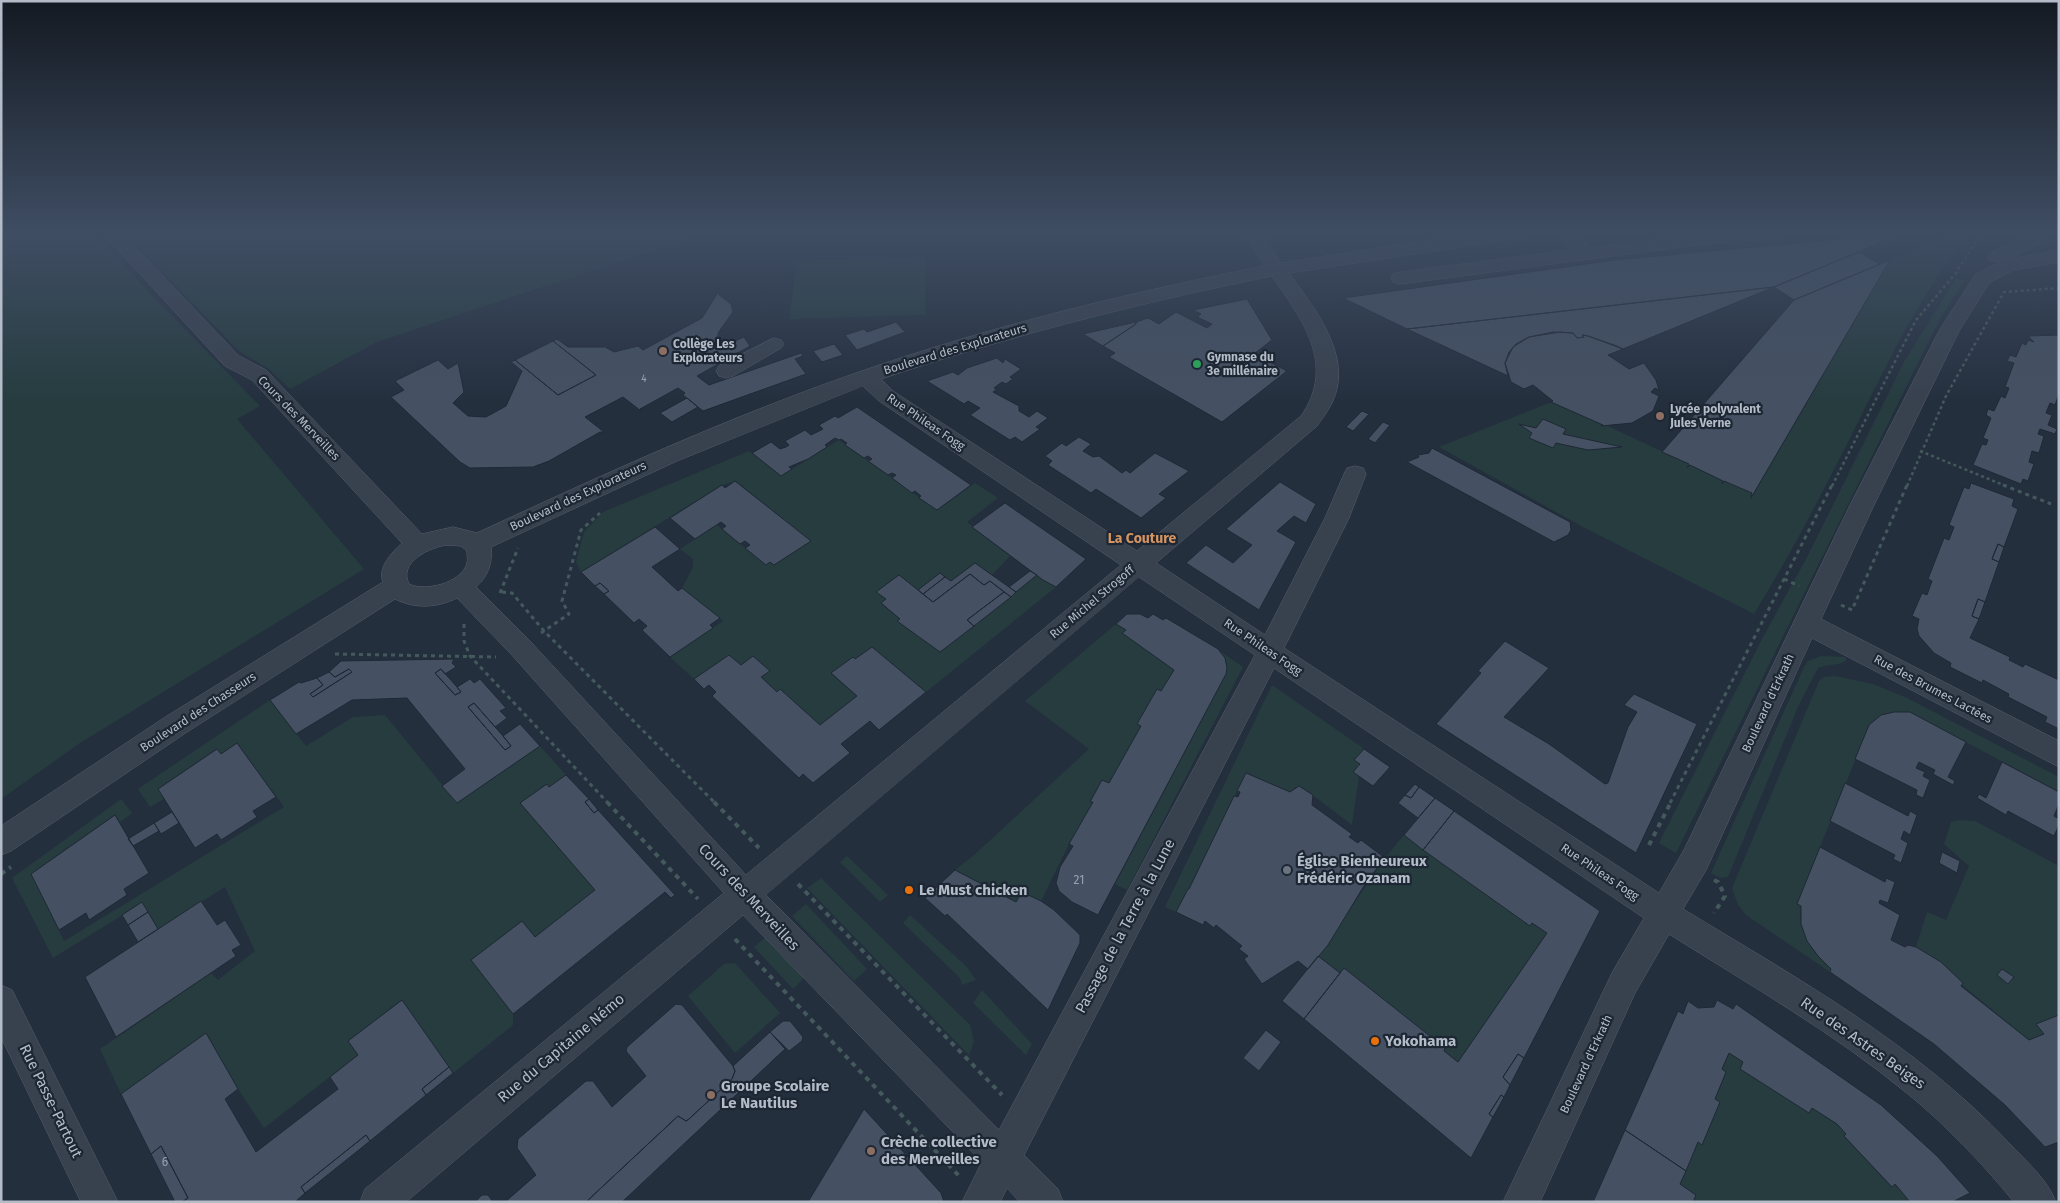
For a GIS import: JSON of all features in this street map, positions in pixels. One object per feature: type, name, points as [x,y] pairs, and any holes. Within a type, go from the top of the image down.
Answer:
[{"type":"street","name":"Cours des Merveilles","points":[[165,289],[232,361],[259,375],[418,545]]},
{"type":"street","name":"Boulevard des Explorateurs","points":[[476,544],[669,453],[866,377],[994,336],[1112,304],[1184,289]]},
{"type":"street","name":"Rue Michel Strogoff","points":[[744,894],[1316,414],[1325,394],[1328,372],[1320,335],[1289,289]]},
{"type":"street","name":"Boulevard d'Erkrath","points":[[1521,1202],[1624,982],[1696,860],[1909,409],[1949,331],[1976,289]]},
{"type":"street","points":[[726,371],[774,344]]},
{"type":"street","name":"Rue Phileas Fogg","points":[[866,377],[886,396],[1663,914]]},
{"type":"street","name":"Passage de la Terre à la Lune","points":[[980,1202],[1270,651],[1337,518],[1355,474]]},
{"type":"street","points":[[447,536],[464,537],[476,544],[481,553],[480,564],[472,576],[460,586],[448,592],[426,597],[410,595],[397,586],[394,577],[396,567],[406,553],[418,545],[447,536]]},
{"type":"street","name":"Boulevard des Chasseurs","points":[[1,842],[177,724],[397,586]]},
{"type":"street","name":"Cours des Merveilles","points":[[460,586],[520,647],[744,894],[1045,1202]]},
{"type":"street","name":"Rue des Brumes Lactées","points":[[1807,623],[2059,755]]},
{"type":"street","name":"Rue du Capitaine Némo","points":[[378,1202],[744,894]]},
{"type":"street","name":"Rue des Astres Beiges","points":[[1663,914],[1750,965],[1901,1067],[1981,1137],[2038,1202]]},
{"type":"street","name":"Rue Passe-Partout","points":[[1,1001],[100,1202]]},
{"type":"path","points":[[1649,845],[1916,320],[1942,289]]},
{"type":"path","points":[[2004,292],[2043,289]]},
{"type":"path","points":[[1920,451],[2051,504]]},
{"type":"path","points":[[332,655],[499,657],[520,647],[570,614],[562,601],[581,530],[605,508]]},
{"type":"path","points":[[482,608],[502,592],[519,549],[504,530]]},
{"type":"green space","points":[[1,289],[146,289],[260,406],[237,419],[364,569],[80,743],[1,799]]},
{"type":"green space","points":[[179,289],[537,289],[377,342],[290,389],[269,369],[239,351]]},
{"type":"green space","points":[[793,289],[925,289],[925,315],[789,319]]},
{"type":"green space","points":[[1873,289],[1930,289],[1910,321],[1885,367],[1810,515],[1754,614],[1583,527],[1439,447],[1554,401],[1689,464],[1687,468],[1690,465],[1723,481],[1721,484],[1724,481],[1752,493],[1751,498]]},
{"type":"green space","points":[[1949,289],[1959,289],[1941,317],[1676,853],[1659,843],[1763,637],[1806,559],[1905,360]]},
{"type":"green space","points":[[839,440],[937,510],[975,483],[998,498],[967,522],[1010,556],[992,575],[975,563],[951,581],[940,573],[918,590],[899,575],[876,592],[886,599],[881,604],[940,652],[1037,575],[1056,587],[926,692],[872,647],[855,659],[853,657],[831,674],[857,696],[820,725],[780,690],[777,692],[761,677],[770,671],[741,665],[729,655],[694,679],[670,657],[723,621],[682,588],[693,567],[693,559],[680,549],[717,525],[766,565],[770,562],[774,565],[810,541],[736,481],[722,485],[581,572],[576,562],[584,532],[603,512],[749,451],[781,476]]},
{"type":"green space","points":[[1116,624],[1126,630],[1123,633],[1174,670],[1109,783],[1069,844],[1041,901],[1022,892],[1016,902],[955,870],[973,856],[1089,749],[1025,701]]},
{"type":"green space","points":[[1220,651],[1243,667],[1127,890],[1115,884],[1226,674],[1227,664]]},
{"type":"green space","points":[[1821,656],[1846,657],[1846,661],[1818,668],[1798,707],[1728,877],[1720,878],[1711,873],[1804,667],[1808,661]]},
{"type":"green space","points":[[1835,676],[1873,684],[1907,698],[2059,777],[2059,792],[1910,712],[1882,715],[1873,721],[1869,726],[1797,904],[1801,906],[1801,925],[1804,933],[1818,956],[1831,969],[1830,972],[1746,915],[1738,905],[1732,888],[1819,681],[1824,677]]},
{"type":"green space","points":[[1272,685],[1363,748],[1352,825],[1302,787],[1295,787],[1290,792],[1246,773],[1176,912],[1165,907]]},
{"type":"green space","points":[[270,700],[306,746],[353,717],[385,715],[457,803],[540,746],[566,775],[549,787],[546,784],[520,803],[595,890],[535,937],[522,921],[471,960],[513,1014],[513,1025],[453,1073],[401,1000],[348,1041],[358,1055],[264,1128],[238,1089],[206,1033],[121,1094],[100,1049],[211,973],[218,980],[255,951],[225,887],[158,929],[142,903],[53,958],[12,878],[121,799],[132,813],[119,823],[114,815],[31,874],[64,941],[284,807],[237,743],[221,754],[216,749],[158,789],[164,799],[150,807],[138,789]]},
{"type":"green space","points":[[1959,820],[1975,821],[2059,866],[2059,1038],[2029,1040],[1916,947],[1927,912],[1946,920],[1969,866],[1944,844],[1951,822]]},
{"type":"green space","points":[[1404,835],[1547,933],[1458,1062],[1318,956],[1385,858]]},
{"type":"green space","points":[[847,856],[888,895],[880,902],[840,862]]},
{"type":"green space","points":[[821,878],[970,1025],[974,1042],[969,1055],[807,888]]},
{"type":"green space","points":[[806,904],[867,969],[854,981],[792,916]]},
{"type":"green space","points":[[910,915],[967,967],[976,980],[962,985],[960,978],[903,923]]},
{"type":"green space","points":[[766,937],[804,978],[793,989],[754,947]]},
{"type":"green space","points":[[735,963],[780,1013],[735,1053],[688,996],[724,964]]},
{"type":"green space","points":[[982,990],[1032,1044],[1026,1055],[973,1003]]},
{"type":"green space","points":[[1729,1053],[1743,1062],[1740,1069],[1809,1113],[1812,1108],[1837,1124],[1846,1134],[1844,1136],[1891,1187],[1895,1184],[1910,1202],[1693,1202],[1696,1195],[1680,1184],[1726,1072],[1722,1069]]},
{"type":"building","points":[[1406,289],[1755,289],[1407,329],[1343,298]]},
{"type":"building","points":[[1769,289],[1623,349],[1588,336],[1582,335],[1584,337],[1577,338],[1573,333],[1553,332],[1529,337],[1516,344],[1509,352],[1505,363],[1508,376],[1407,329]]},
{"type":"building","points":[[1777,289],[1820,289],[1794,300]]},
{"type":"building","points":[[1820,289],[1873,289],[1751,498],[1752,493],[1724,481],[1722,484],[1723,481],[1690,465],[1687,468],[1689,464],[1662,452],[1794,300]]},
{"type":"building","points":[[719,291],[719,295],[731,304],[733,312],[718,333],[718,339],[730,343],[744,337],[750,346],[697,376],[709,385],[801,353],[803,356],[795,359],[806,374],[703,411],[683,395],[685,393],[678,388],[640,409],[641,411],[623,397],[585,417],[604,432],[600,432],[549,461],[533,467],[470,468],[460,462],[391,397],[404,390],[395,381],[438,360],[448,369],[458,363],[464,392],[453,403],[468,416],[486,417],[506,406],[522,371],[511,362],[515,360],[558,395],[596,375],[553,341],[557,339],[568,347],[605,347],[614,352],[638,346],[643,350],[702,318]]},
{"type":"building","name":"Gymnase du 3e millénaire","points":[[1247,299],[1272,340],[1254,354],[1287,371],[1222,422],[1109,357],[1115,353],[1103,346],[1136,324],[1136,322],[1148,318],[1159,324],[1176,312],[1207,328],[1212,324],[1197,317],[1201,314],[1193,310]]},
{"type":"building","points":[[896,322],[905,332],[857,350],[845,335],[864,329],[867,332]]},
{"type":"building","points":[[1136,322],[1136,324],[1103,346],[1083,334]]},
{"type":"building","points":[[1560,332],[1573,333],[1577,338],[1584,337],[1582,335],[1588,336],[1623,349],[1608,355],[1629,369],[1644,363],[1656,380],[1659,390],[1655,388],[1651,392],[1659,396],[1653,411],[1632,423],[1601,426],[1603,425],[1551,402],[1553,401],[1533,385],[1524,389],[1511,382],[1505,363],[1513,347],[1529,337]]},
{"type":"building","points":[[2059,335],[2059,394],[2055,405],[2050,403],[2046,413],[2052,415],[2048,425],[2057,429],[2055,434],[2040,429],[2038,434],[2044,436],[2039,453],[2032,451],[2029,462],[2034,464],[2028,481],[2023,479],[2021,484],[1973,465],[1982,444],[1986,445],[1988,440],[1983,438],[1991,418],[1986,415],[1988,409],[1994,411],[2001,396],[2005,398],[2009,388],[2005,387],[2014,363],[2007,361],[2010,355],[2016,357],[2022,343],[2026,345],[2028,340],[2034,342],[2028,336]]},
{"type":"building","points":[[553,341],[596,375],[558,395],[515,360]]},
{"type":"building","points":[[834,344],[843,355],[822,362],[813,351]]},
{"type":"building","points":[[997,358],[1003,363],[1005,359],[1021,369],[1010,377],[1013,379],[1006,384],[1002,382],[994,388],[997,389],[993,392],[1019,406],[1019,411],[1029,417],[1037,411],[1048,418],[1036,427],[1040,429],[1022,442],[1015,437],[1010,440],[970,415],[980,408],[968,401],[964,404],[927,381],[953,372],[958,375],[967,368]]},
{"type":"building","points":[[687,398],[698,407],[672,422],[660,413]]},
{"type":"building","points":[[857,407],[971,485],[937,510],[919,498],[921,496],[915,491],[912,493],[892,478],[896,475],[892,473],[888,475],[868,461],[872,459],[868,456],[864,458],[845,445],[847,443],[841,439],[835,438],[825,445],[827,447],[808,459],[789,467],[792,469],[781,476],[752,453],[771,442],[780,449],[786,447],[789,445],[785,441],[805,430],[811,435],[823,429],[819,425],[835,416],[838,418]]},
{"type":"building","points":[[1362,411],[1369,414],[1353,431],[1346,427]]},
{"type":"building","points":[[1543,419],[1566,429],[1563,434],[1622,447],[1588,450],[1556,443],[1553,448],[1529,438],[1532,433],[1519,424],[1536,428]]},
{"type":"building","points":[[1383,422],[1390,425],[1375,443],[1368,439]]},
{"type":"building","points":[[1079,437],[1091,444],[1083,451],[1093,457],[1099,456],[1122,473],[1126,470],[1130,473],[1155,453],[1189,471],[1159,494],[1166,498],[1141,518],[1096,489],[1091,493],[1048,465],[1052,461],[1045,456],[1062,443],[1066,446]]},
{"type":"building","points":[[1432,448],[1570,522],[1571,530],[1568,535],[1554,542],[1407,462],[1419,457],[1418,455],[1429,453]]},
{"type":"building","points":[[735,481],[811,541],[774,565],[770,562],[766,565],[745,548],[750,545],[745,541],[740,544],[722,529],[726,526],[721,522],[695,539],[670,518],[722,485],[725,488]]},
{"type":"building","points":[[1280,482],[1316,504],[1306,523],[1294,516],[1277,531],[1296,542],[1259,610],[1186,563],[1206,545],[1233,563],[1252,545],[1226,529]]},
{"type":"building","points":[[1971,483],[2014,499],[2012,506],[2018,509],[2004,547],[1998,544],[1992,559],[1999,562],[1985,602],[1978,599],[1972,616],[1979,619],[1970,638],[2010,657],[2009,660],[2023,667],[2025,664],[2059,680],[2059,729],[2045,722],[2047,717],[2008,697],[2009,694],[1983,680],[1982,683],[1950,667],[1951,663],[1934,653],[1919,636],[1917,629],[1919,619],[1912,616],[1922,593],[1927,595],[1932,581],[1928,579],[1944,538],[1949,540],[1954,527],[1949,525],[1964,487],[1969,489]]},
{"type":"building","points":[[1005,503],[1086,559],[1056,587],[1043,580],[972,527]]},
{"type":"building","points":[[655,527],[680,549],[652,567],[678,591],[682,588],[720,618],[710,625],[713,628],[670,657],[642,630],[647,626],[639,619],[634,623],[604,594],[609,591],[600,583],[595,586],[581,572]]},
{"type":"building","points":[[1998,544],[2004,547],[1999,562],[1992,559]]},
{"type":"building","points":[[975,563],[1016,592],[1011,597],[990,581],[984,585],[970,574],[933,602],[923,594],[945,577],[951,581]]},
{"type":"building","points":[[1030,571],[1037,575],[1016,592],[1009,587]]},
{"type":"building","points":[[940,573],[945,577],[923,594],[918,590]]},
{"type":"building","points":[[970,574],[984,585],[990,581],[1004,592],[967,620],[974,626],[940,652],[897,621],[900,619],[881,603],[886,599],[876,592],[899,575],[933,602]]},
{"type":"building","points":[[600,583],[609,591],[604,594],[595,586]]},
{"type":"building","points":[[1004,592],[1011,597],[974,626],[967,620]]},
{"type":"building","points":[[1978,599],[1985,602],[1979,619],[1972,616]]},
{"type":"building","points":[[1127,614],[1140,614],[1148,618],[1153,614],[1163,620],[1166,618],[1218,649],[1225,658],[1227,668],[1226,674],[1098,915],[1072,902],[1059,891],[1056,883],[1060,867],[1073,846],[1069,844],[1093,802],[1090,802],[1102,780],[1109,783],[1141,726],[1137,724],[1157,689],[1161,691],[1174,670],[1122,633],[1126,630],[1116,624]]},
{"type":"building","points":[[1505,641],[1549,668],[1504,717],[1549,744],[1605,784],[1608,783],[1628,727],[1637,712],[1624,705],[1634,694],[1697,724],[1636,853],[1436,724],[1481,673],[1478,671]]},
{"type":"building","points":[[872,647],[926,692],[879,730],[870,721],[841,744],[850,753],[813,783],[803,774],[799,778],[712,696],[716,692],[709,685],[704,689],[694,679],[729,655],[741,665],[753,656],[770,671],[761,677],[777,692],[780,689],[820,725],[857,696],[831,673],[853,657],[855,659]]},
{"type":"building","points":[[454,659],[452,663],[456,667],[445,674],[441,669],[435,673],[455,695],[461,692],[457,687],[470,679],[474,683],[480,679],[506,708],[500,711],[507,718],[495,727],[474,703],[468,707],[505,750],[511,746],[503,736],[520,724],[540,746],[457,803],[442,786],[465,769],[407,698],[352,700],[296,734],[270,700],[299,682],[317,678],[323,685],[310,694],[313,697],[352,672],[349,669],[335,677],[329,672],[341,661]]},
{"type":"building","points":[[349,669],[352,672],[313,697],[310,694],[323,685],[317,678],[329,672],[335,677]]},
{"type":"building","points":[[441,669],[461,692],[455,695],[435,673]]},
{"type":"building","points":[[474,703],[511,746],[505,750],[468,707]]},
{"type":"building","points":[[1894,712],[1910,712],[1966,742],[1948,777],[1955,781],[1953,785],[1933,774],[1935,770],[1919,762],[1916,768],[1925,772],[1923,776],[1930,780],[1923,798],[1916,795],[1917,790],[1855,759],[1869,725],[1881,715]]},
{"type":"building","points":[[237,743],[276,797],[253,811],[257,817],[221,840],[217,834],[195,848],[158,789],[217,749],[221,754]]},
{"type":"building","points":[[1364,749],[1390,767],[1373,786],[1353,772],[1360,764],[1354,760]]},
{"type":"building","points":[[2002,762],[2059,792],[2059,804],[2054,816],[2059,819],[2059,825],[2054,836],[2008,811],[2006,815],[1977,798],[1979,794],[1986,798]]},
{"type":"building","name":"Église Bienheureux Frédéric Ozanam","points":[[1246,773],[1290,792],[1299,786],[1313,795],[1312,805],[1352,834],[1349,837],[1358,843],[1361,840],[1385,858],[1367,881],[1328,945],[1308,969],[1298,961],[1262,984],[1244,959],[1248,956],[1239,949],[1242,946],[1216,925],[1214,928],[1205,921],[1203,925],[1176,912],[1234,796],[1238,797],[1240,792],[1237,791]]},
{"type":"building","points":[[566,775],[589,799],[585,802],[594,813],[598,810],[675,895],[671,898],[665,892],[513,1014],[471,960],[522,921],[535,937],[595,890],[520,803],[547,784],[549,787]]},
{"type":"building","points":[[1845,783],[1908,816],[1910,811],[1917,815],[1910,835],[1904,831],[1901,839],[1908,843],[1901,863],[1893,859],[1895,855],[1830,821]]},
{"type":"building","points":[[1415,784],[1419,787],[1411,798],[1405,795]]},
{"type":"building","points":[[1419,787],[1435,798],[1418,818],[1398,803],[1405,795],[1411,798]]},
{"type":"building","points":[[1435,798],[1454,811],[1423,850],[1404,835]]},
{"type":"building","points":[[589,799],[598,810],[594,813],[585,802]]},
{"type":"building","points":[[1454,811],[1600,911],[1524,1058],[1518,1054],[1503,1077],[1510,1085],[1504,1097],[1501,1095],[1489,1114],[1493,1117],[1471,1158],[1304,1019],[1344,968],[1445,1048],[1444,1051],[1458,1062],[1547,933],[1532,923],[1530,926],[1423,850]]},
{"type":"building","points":[[172,812],[179,823],[161,834],[154,823]]},
{"type":"building","points":[[115,815],[149,873],[124,889],[127,895],[89,920],[86,913],[59,930],[31,874]]},
{"type":"building","points":[[154,823],[159,831],[133,846],[128,839]]},
{"type":"building","points":[[1820,847],[1885,882],[1886,878],[1895,882],[1888,903],[1880,900],[1879,903],[1900,915],[1891,940],[1905,947],[1908,945],[1916,947],[1941,962],[1963,983],[1961,986],[2029,1040],[2044,1034],[2036,1024],[2059,1015],[2059,1142],[2045,1147],[2005,1105],[1934,1044],[1830,972],[1831,969],[1807,941],[1801,924],[1801,906],[1797,904]]},
{"type":"building","points":[[1942,852],[1960,861],[1957,873],[1939,863]]},
{"type":"building","points":[[955,870],[1016,902],[1022,892],[1041,901],[1054,910],[1080,935],[1080,943],[1048,1010],[947,914],[945,916],[925,898]]},
{"type":"building","points":[[201,901],[217,925],[225,920],[241,945],[232,950],[236,956],[116,1037],[85,977]]},
{"type":"building","points":[[142,902],[148,912],[128,925],[122,915]]},
{"type":"building","points":[[148,912],[158,929],[138,942],[128,925]]},
{"type":"building","points":[[1318,956],[1340,973],[1304,1019],[1282,1001]]},
{"type":"building","points":[[2002,969],[2014,977],[2008,984],[1997,975]]},
{"type":"building","points":[[402,1000],[449,1067],[422,1089],[426,1095],[370,1141],[366,1135],[301,1187],[305,1193],[295,1202],[182,1202],[188,1198],[161,1146],[151,1154],[121,1094],[206,1033],[238,1089],[225,1099],[256,1152],[338,1089],[330,1077],[358,1055],[348,1041]]},
{"type":"building","points":[[1717,1000],[1733,1009],[1736,1004],[1881,1105],[1937,1156],[1970,1193],[1952,1202],[1910,1202],[1895,1184],[1892,1187],[1844,1136],[1846,1134],[1837,1124],[1812,1108],[1809,1113],[1740,1069],[1743,1062],[1729,1053],[1722,1069],[1726,1072],[1715,1099],[1720,1102],[1702,1145],[1698,1142],[1686,1171],[1625,1130],[1678,1011],[1683,1014],[1688,1001],[1698,1008],[1714,1007]]},
{"type":"building","points":[[676,1004],[682,1005],[733,1066],[735,1071],[732,1079],[689,1119],[686,1121],[678,1116],[586,1202],[505,1202],[536,1175],[517,1148],[518,1139],[586,1081],[593,1081],[612,1107],[646,1076],[626,1051],[627,1047]]},
{"type":"building","points":[[783,1021],[790,1021],[803,1037],[802,1041],[789,1051],[770,1032]]},
{"type":"building","points":[[1266,1030],[1281,1042],[1259,1071],[1243,1058]]},
{"type":"building","points":[[770,1032],[785,1049],[622,1202],[586,1202],[678,1116],[686,1121],[689,1119],[732,1079],[735,1071],[733,1066]]},
{"type":"building","points":[[1518,1054],[1524,1058],[1510,1085],[1503,1077]]},
{"type":"building","points":[[449,1067],[453,1073],[426,1095],[422,1089]]},
{"type":"building","points":[[1501,1095],[1504,1097],[1493,1117],[1489,1114]]},
{"type":"building","name":"Crèche collective des Merveilles","points":[[864,1109],[941,1193],[944,1202],[808,1202]]},
{"type":"building","points":[[1625,1130],[1686,1171],[1680,1184],[1696,1195],[1693,1202],[1593,1202]]},
{"type":"building","points":[[366,1135],[370,1141],[305,1193],[301,1187]]},
{"type":"building","points":[[161,1146],[188,1198],[182,1202],[175,1202],[151,1154]]},
{"type":"building","points":[[482,1195],[488,1195],[493,1202],[475,1202]]},
{"type":"place","name":"Collège Les Explorateurs","points":[[663,351]]},
{"type":"place","name":"Gymnase du 3e millénaire","points":[[1197,364]]},
{"type":"place","name":"Lycée polyvalent Jules Verne","points":[[1660,416]]},
{"type":"place","name":"Église Bienheureux Frédéric Ozanam","points":[[1287,870]]},
{"type":"place","name":"Le Must chicken","points":[[909,890]]},
{"type":"place","name":"Yokohama","points":[[1375,1041]]},
{"type":"place","name":"Groupe Scolaire Le Nautilus","points":[[711,1095]]},
{"type":"place","name":"Crèche collective des Merveilles","points":[[871,1151]]},
{"type":"district","name":"La Couture","points":[[1142,538]]}]
